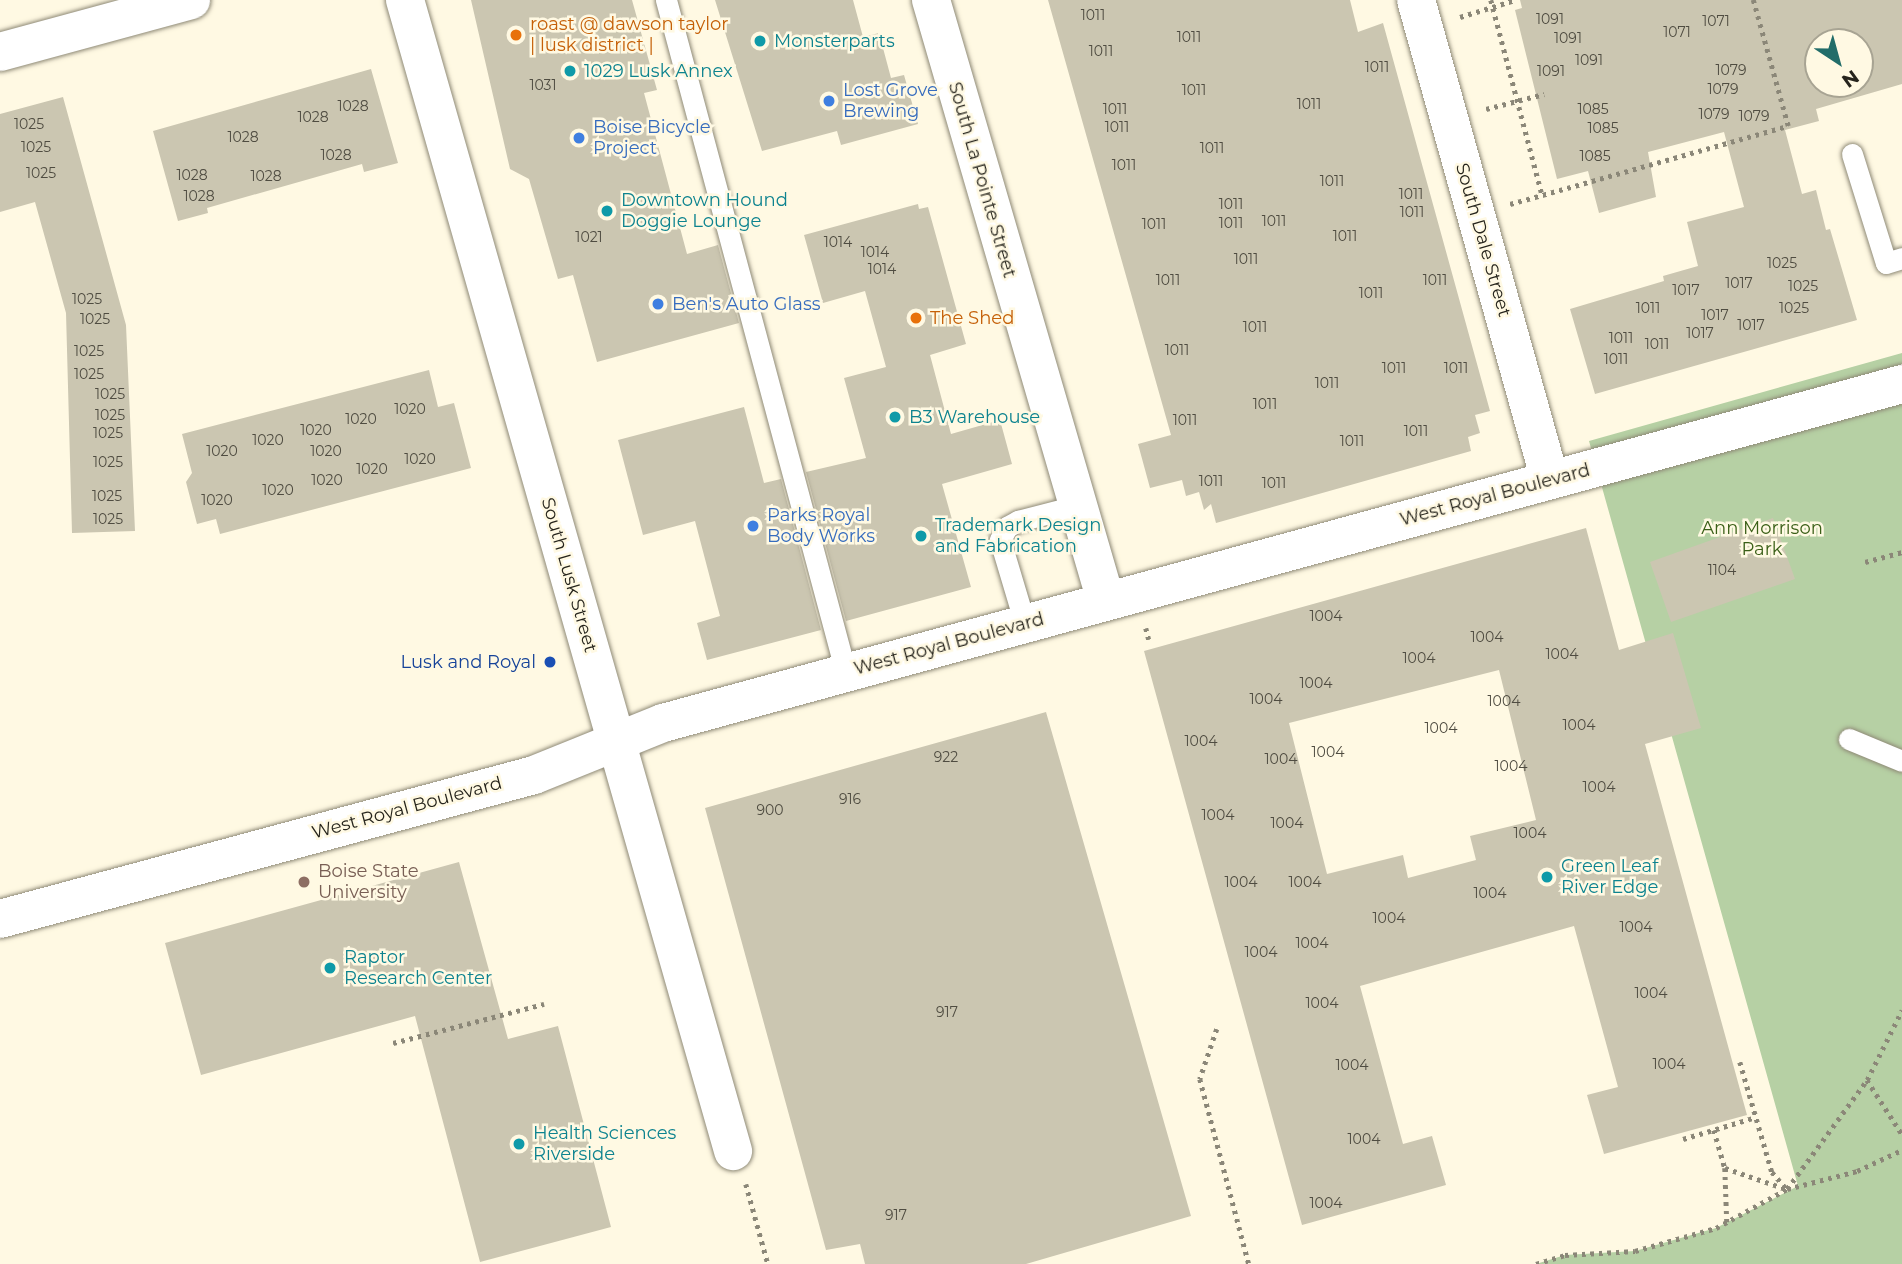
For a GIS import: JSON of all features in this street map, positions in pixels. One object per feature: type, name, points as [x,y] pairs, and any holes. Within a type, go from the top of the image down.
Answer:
[{"type":"street","points":[[0,52],[191,0]]},
{"type":"street","name":"South Lusk Street","points":[[405,0],[733,1151]]},
{"type":"street","name":"South La Pointe Street","points":[[931,0],[1076,506],[1106,601]]},
{"type":"street","name":"South Dale Street","points":[[1416,0],[1550,480]]},
{"type":"street","name":"West Royal Boulevard","points":[[0,919],[534,775],[617,744],[663,723],[1902,384]]},
{"type":"lane","points":[[666,0],[846,673]]},
{"type":"lane","points":[[1852,154],[1886,263],[1902,258]]},
{"type":"lane","points":[[1025,624],[1000,540],[1007,527],[1018,521],[1076,506]]},
{"type":"lane","points":[[1849,739],[1902,761]]},
{"type":"path","points":[[1490,0],[1542,194]]},
{"type":"path","points":[[1460,17],[1515,0]]},
{"type":"path","points":[[1509,204],[1788,126],[1753,0]]},
{"type":"path","points":[[1485,109],[1544,94]]},
{"type":"path","points":[[1865,562],[1902,552]]},
{"type":"path","points":[[393,1043],[544,1003]]},
{"type":"path","points":[[1787,1189],[1867,1080],[1902,1010]]},
{"type":"path","points":[[1217,1029],[1200,1079],[1249,1264]]},
{"type":"path","points":[[1740,1062],[1772,1172],[1787,1189]]},
{"type":"path","points":[[1867,1080],[1902,1134]]},
{"type":"path","points":[[1683,1139],[1756,1117]]},
{"type":"path","points":[[1714,1130],[1725,1168],[1727,1222]]},
{"type":"path","points":[[1535,1264],[1564,1255],[1635,1251],[1727,1222],[1787,1189],[1857,1171],[1902,1150]]},
{"type":"path","points":[[733,1151],[768,1264]]},
{"type":"path","points":[[1725,1168],[1787,1189]]},
{"type":"green space","name":"Ann Morrison Park","points":[[1902,353],[1902,1264],[1536,1264],[1565,1255],[1635,1251],[1716,1228],[1798,1186],[1589,441]]},
{"type":"building","points":[[471,0],[632,0],[657,90],[644,93],[687,254],[718,245],[739,323],[597,362],[573,275],[558,279],[529,179],[510,169]]},
{"type":"building","name":"Lost Grove Brewing","points":[[715,0],[853,0],[863,37],[879,33],[891,78],[904,75],[918,124],[841,145],[837,131],[762,151]]},
{"type":"building","points":[[1048,0],[1350,0],[1358,32],[1383,23],[1490,411],[1475,415],[1480,433],[1468,437],[1471,451],[1216,523],[1211,504],[1204,510],[1199,492],[1186,496],[1182,480],[1150,488],[1138,444],[1171,435]]},
{"type":"building","points":[[1520,0],[1902,0],[1902,84],[1874,92],[1874,28],[1804,28],[1804,98],[1854,98],[1816,109],[1819,121],[1785,130],[1802,194],[1816,190],[1826,230],[1830,229],[1857,320],[1595,394],[1570,309],[1664,281],[1663,276],[1698,266],[1687,222],[1744,207],[1724,132],[1648,152],[1656,197],[1599,213],[1588,171],[1557,179],[1515,10],[1522,8]]},
{"type":"building","points":[[371,69],[398,163],[364,172],[362,164],[207,208],[208,213],[178,221],[153,131]]},
{"type":"building","points":[[63,97],[126,325],[135,531],[72,533],[66,313],[35,202],[0,212],[0,114]]},
{"type":"building","points":[[918,204],[919,209],[928,207],[966,344],[930,355],[951,434],[1000,420],[1012,464],[942,484],[971,587],[846,621],[806,472],[866,458],[844,378],[886,367],[865,291],[823,303],[804,235]]},
{"type":"building","points":[[429,370],[438,407],[454,403],[471,468],[220,534],[216,519],[197,524],[186,482],[192,473],[182,434]]},
{"type":"building","name":"Parks Royal Body Works","points":[[744,407],[764,483],[781,479],[821,630],[707,660],[697,623],[720,616],[695,521],[643,535],[618,440]]},
{"type":"building","points":[[1773,518],[1795,579],[1671,622],[1650,562]]},
{"type":"building","name":"Green Leaf River Edge","points":[[1586,528],[1619,650],[1673,633],[1701,728],[1645,744],[1747,1115],[1604,1154],[1587,1095],[1618,1087],[1574,926],[1360,986],[1403,1144],[1432,1136],[1446,1185],[1302,1225],[1144,651]],"holes":[[[1499,670],[1536,820],[1470,836],[1476,860],[1408,878],[1403,855],[1327,874],[1289,723]]]},
{"type":"building","points":[[1046,712],[1191,1216],[1026,1264],[865,1264],[860,1244],[826,1250],[705,808]]},
{"type":"building","points":[[459,862],[508,1039],[558,1026],[611,1227],[480,1262],[415,1016],[201,1075],[165,943]]},
{"type":"place","name":"roast @ dawson taylor | lusk district |","points":[[516,35]]},
{"type":"place","name":"Monsterparts","points":[[760,41]]},
{"type":"place","name":"1029 Lusk Annex","points":[[570,71]]},
{"type":"place","name":"Lost Grove Brewing","points":[[829,101]]},
{"type":"place","name":"Boise Bicycle Project","points":[[579,138]]},
{"type":"place","name":"Downtown Hound Doggie Lounge","points":[[607,211]]},
{"type":"place","name":"Ben's Auto Glass","points":[[658,304]]},
{"type":"place","name":"The Shed","points":[[916,318]]},
{"type":"place","name":"B3 Warehouse","points":[[895,417]]},
{"type":"place","name":"Parks Royal Body Works","points":[[753,526]]},
{"type":"place","name":"Trademark Design and Fabrication","points":[[921,536]]},
{"type":"place","name":"Lusk and Royal","points":[[550,662]]},
{"type":"place","name":"Green Leaf River Edge","points":[[1547,877]]},
{"type":"place","name":"Boise State University","points":[[304,882]]},
{"type":"place","name":"Raptor Research Center","points":[[330,968]]},
{"type":"place","name":"Health Sciences Riverside","points":[[519,1144]]}]
